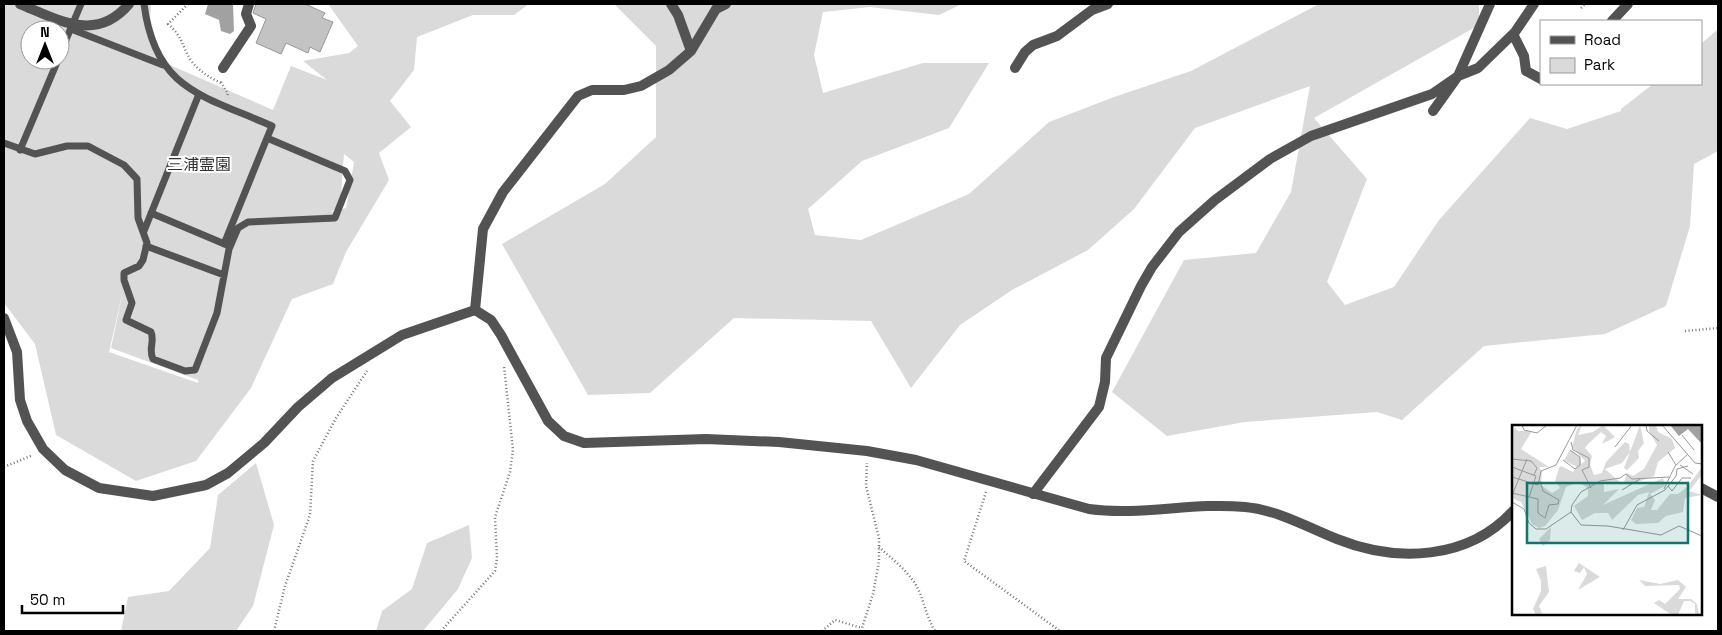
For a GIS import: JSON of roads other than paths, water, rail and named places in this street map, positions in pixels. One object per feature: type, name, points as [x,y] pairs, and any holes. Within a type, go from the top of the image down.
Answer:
[{"type":"street","points":[[20,4],[72,26],[104,24],[119,16],[130,4]]},
{"type":"street","points":[[223,68],[251,26],[246,14],[249,4]]},
{"type":"street","points":[[671,4],[678,15],[691,51]]},
{"type":"street","points":[[475,310],[482,229],[503,192],[578,96],[592,90],[624,90],[641,86],[669,70],[691,51],[716,9],[726,4]]},
{"type":"street","points":[[1015,68],[1025,52],[1033,45],[1057,36],[1092,10],[1108,4]]},
{"type":"street","points":[[1433,112],[1458,76],[1490,4]]},
{"type":"street","points":[[1033,494],[1099,407],[1105,382],[1106,358],[1152,267],[1179,232],[1215,200],[1270,159],[1311,136],[1432,94],[1458,76],[1478,68],[1513,34],[1534,4]]},
{"type":"street","points":[[1613,20],[1628,4]]},
{"type":"street","points":[[1513,34],[1524,56],[1526,71],[1540,78]]},
{"type":"street","points":[[4,318],[17,352],[20,400],[27,421],[43,449],[65,470],[99,488],[153,496],[206,485],[228,473],[332,378],[402,335],[475,310]]},
{"type":"street","points":[[475,310],[491,320],[520,368],[548,421],[564,436],[584,443],[706,439],[778,442],[867,451],[916,460],[1033,494],[1110,512],[1143,512],[1182,507],[1246,507],[1283,516],[1340,540],[1402,553],[1431,554],[1459,546],[1485,536],[1512,512]]},
{"type":"street","points":[[1702,489],[1718,497]]},
{"type":"lane","points":[[70,31],[81,4]]},
{"type":"lane","points":[[4,143],[35,154],[67,146],[88,146],[124,165],[137,179],[138,218],[144,231],[146,246],[143,260],[139,266],[124,273],[124,280],[132,303],[126,320],[151,332],[153,339],[150,352],[152,358],[185,371],[196,370],[218,313],[227,245],[272,126],[199,94],[176,79],[163,65],[149,36],[144,4]]},
{"type":"lane","points":[[72,26],[163,65]]},
{"type":"lane","points":[[20,150],[54,70]]},
{"type":"lane","points":[[144,231],[199,94]]},
{"type":"lane","points":[[227,245],[238,228],[248,222],[335,218],[350,180],[345,171],[267,138]]},
{"type":"lane","points":[[151,214],[227,245]]},
{"type":"lane","points":[[146,246],[224,275]]},
{"type":"park label","name":"三浦霊園","points":[[199,164]]}]
